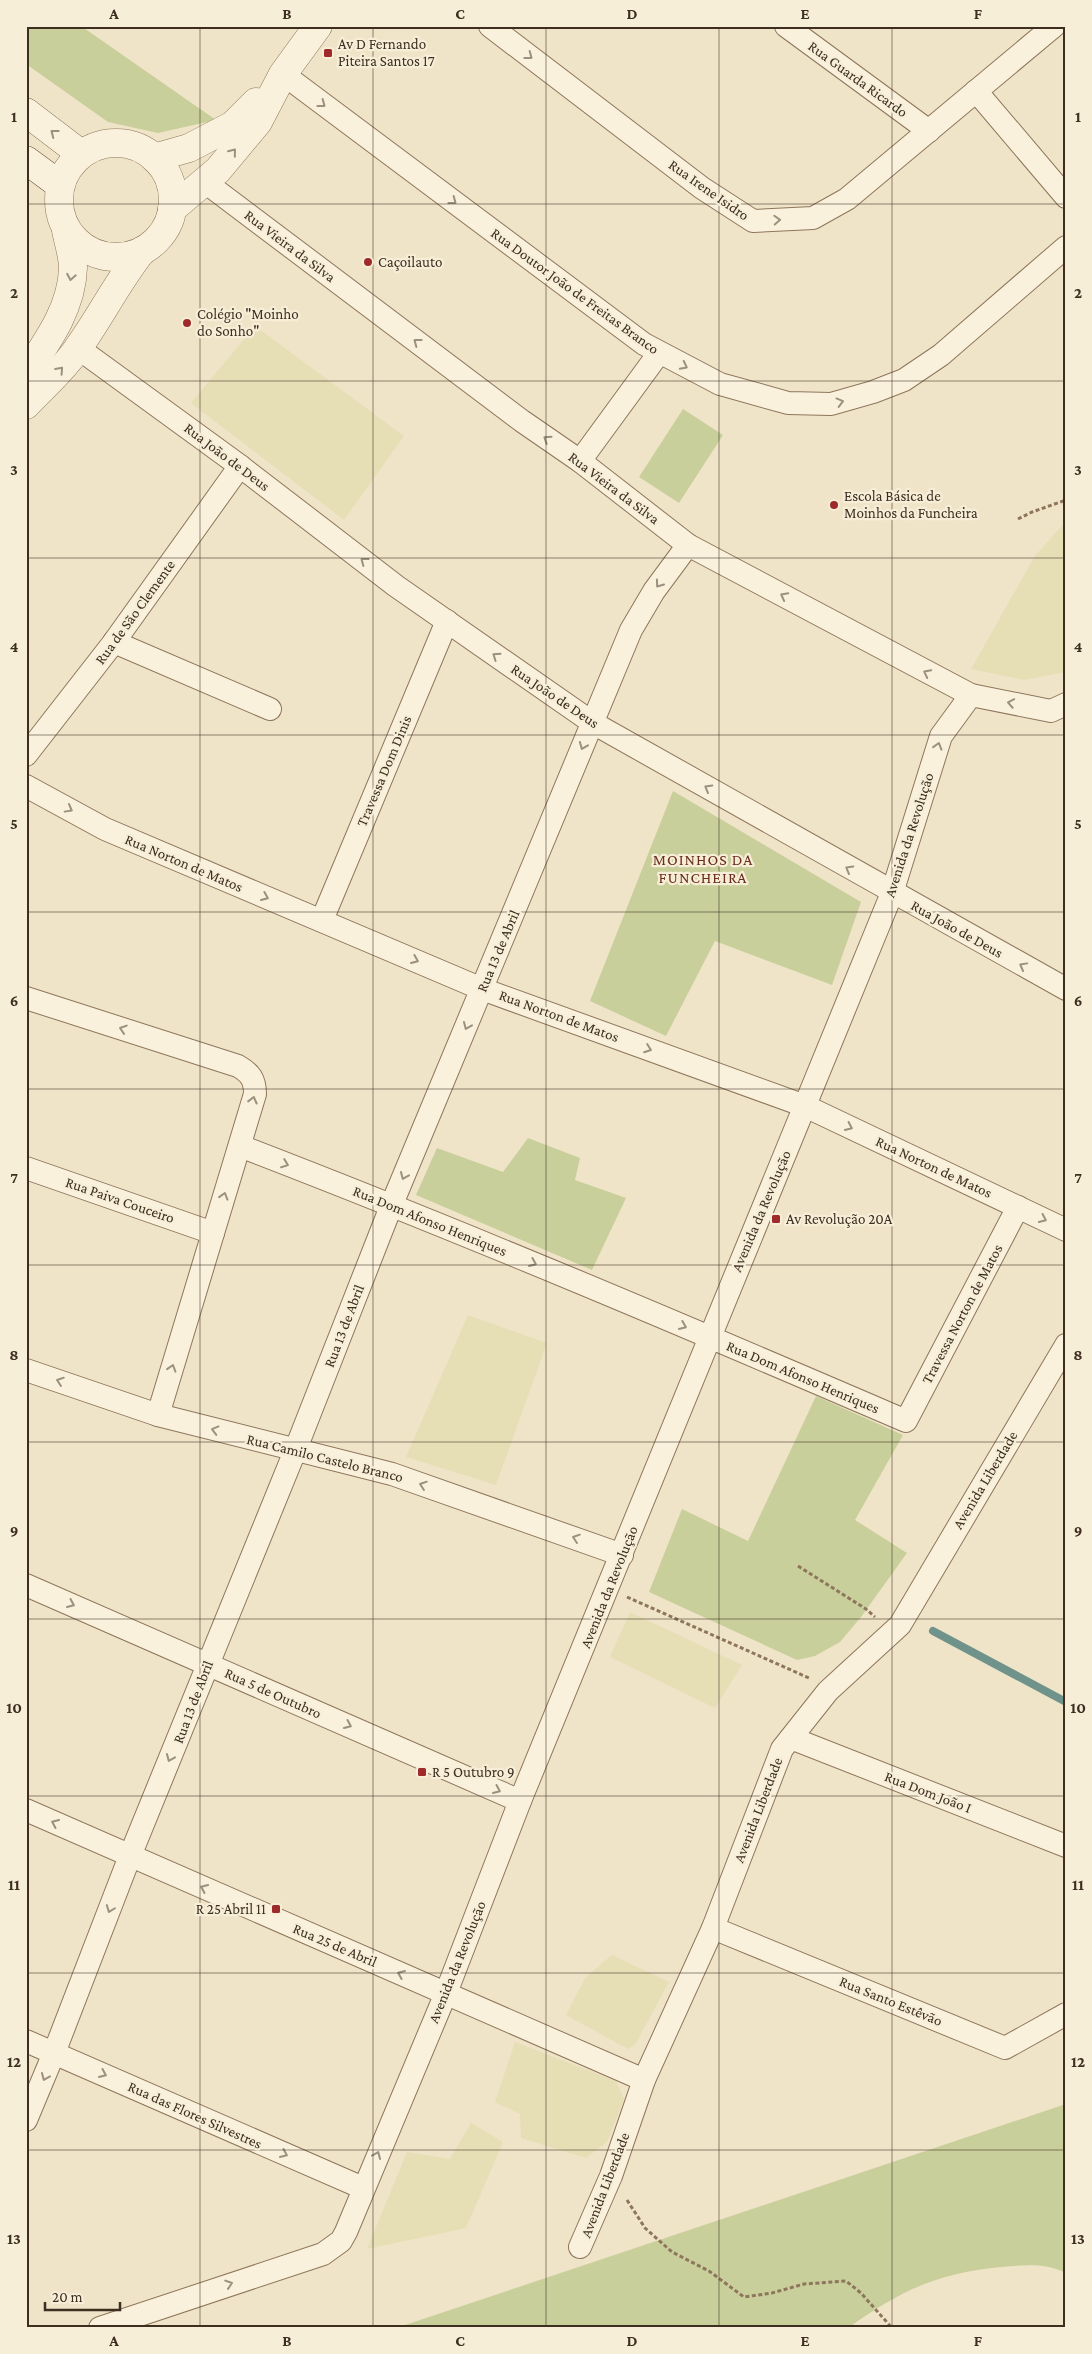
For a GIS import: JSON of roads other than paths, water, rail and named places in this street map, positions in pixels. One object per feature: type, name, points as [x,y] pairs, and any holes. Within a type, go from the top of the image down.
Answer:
[{"type":"street","points":[[154,158],[189,148],[233,125],[283,74],[318,26]]},
{"type":"street","name":"Rua Irene Isidro","points":[[490,26],[702,188],[753,222],[813,218],[847,199],[976,92],[1042,30]]},
{"type":"street","name":"Rua Guarda Ricardo","points":[[786,26],[930,131]]},
{"type":"street","points":[[172,209],[205,182],[258,122],[283,74]]},
{"type":"street","name":"Rua Doutor João de Freitas Branco","points":[[283,74],[659,353],[720,384],[788,403],[831,404],[873,392],[904,380],[942,355],[1066,247]]},
{"type":"street","points":[[976,92],[1066,197]]},
{"type":"street","points":[[26,112],[81,154]]},
{"type":"street","points":[[27,371],[55,329],[68,299],[73,267],[66,230],[59,208],[60,185],[68,168],[81,154],[99,146],[118,143],[138,147],[164,168],[170,181],[173,195],[172,209],[167,226],[157,240],[142,251],[129,256],[114,258],[100,256],[87,250],[75,241],[66,230]]},
{"type":"street","points":[[26,160],[60,185]]},
{"type":"street","name":"Rua Vieira da Silva","points":[[205,182],[522,421],[580,461],[688,545],[970,695],[1061,712]]},
{"type":"street","points":[[26,405],[61,369],[78,348],[128,269],[142,251]]},
{"type":"street","name":"Rua João de Deus","points":[[78,348],[240,466],[396,586],[593,723],[892,893],[1066,989]]},
{"type":"street","points":[[580,461],[659,353]]},
{"type":"street","name":"Rua de São Clemente","points":[[26,755],[114,642],[240,466]]},
{"type":"street","name":"Rua 13 de Abril","points":[[26,2120],[207,1664],[295,1451],[392,1204],[631,630],[654,591],[688,545]]},
{"type":"street","name":"Travessa Dom Dinis","points":[[322,920],[447,621]]},
{"type":"street","points":[[114,642],[270,709]]},
{"type":"street","name":"Avenida da Revolução","points":[[100,2328],[323,2254],[341,2241],[346,2232],[446,1993],[520,1801],[892,893],[941,736],[970,695]]},
{"type":"street","name":"Rua Norton de Matos","points":[[26,786],[105,829],[482,989],[805,1106],[1066,1230]]},
{"type":"street","points":[[26,998],[238,1066],[248,1072],[255,1084],[255,1094],[240,1146],[158,1415]]},
{"type":"street","name":"Rua Dom Afonso Henriques","points":[[240,1146],[392,1204],[709,1336],[906,1421]]},
{"type":"street","name":"Rua Paiva Couceiro","points":[[26,1168],[213,1233]]},
{"type":"street","name":"Travessa Norton de Matos","points":[[906,1421],[1018,1207]]},
{"type":"street","name":"Avenida Liberdade","points":[[580,2247],[611,2176],[644,2080],[712,1928],[782,1749],[828,1691],[900,1625],[1066,1345]]},
{"type":"street","name":"Rua Camilo Castelo Branco","points":[[26,1370],[158,1415],[392,1474],[622,1555]]},
{"type":"street","name":"Rua 5 de Outubro","points":[[26,1585],[520,1801]]},
{"type":"street","name":"Rua Dom João I","points":[[791,1738],[1066,1846]]},
{"type":"street","name":"Rua 25 de Abril","points":[[26,1810],[644,2080]]},
{"type":"street","name":"Rua Santo Estêvão","points":[[712,1928],[1005,2048],[1066,2014]]},
{"type":"street","name":"Rua das Flores Silvestres","points":[[26,2041],[363,2188]]},
{"type":"waterway","points":[[933,1631],[1066,1702]]},
{"type":"place","name":"Av D Fernando Piteira Santos 17","points":[[328,53]]},
{"type":"place","name":"Caçoilauto","points":[[368,262]]},
{"type":"place","name":"Colégio \"Moinho do Sonho\"","points":[[187,323]]},
{"type":"place","name":"Escola Básica de Moinhos da Funcheira","points":[[834,505]]},
{"type":"place","name":"Av Revolução 20A","points":[[776,1219]]},
{"type":"place","name":"R 5 Outubro 9","points":[[422,1772]]},
{"type":"place","name":"R 25 Abril 11","points":[[276,1909]]},
{"type":"district","name":"MOINHOS DA FUNCHEIRA","points":[[703,868]]}]
